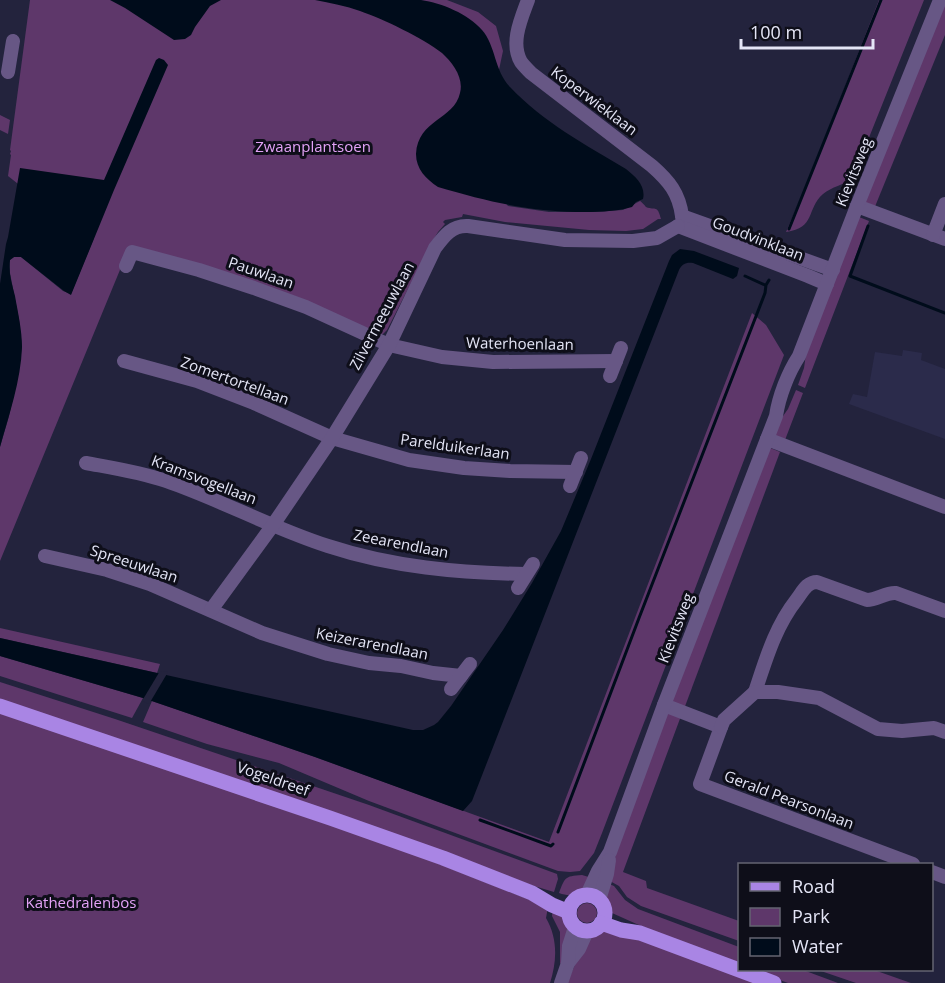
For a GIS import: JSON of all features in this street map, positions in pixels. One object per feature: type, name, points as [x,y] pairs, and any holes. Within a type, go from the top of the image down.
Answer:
[{"type":"main road","name":"Vogeldreef","points":[[0,706],[443,858],[532,893],[552,905],[589,908],[621,930],[640,933],[738,970]]},
{"type":"main road","points":[[589,908],[597,927],[581,929],[570,918],[589,908]]},
{"type":"main road","name":"Vogeldreef","points":[[742,971],[774,983]]},
{"type":"street","name":"Koperwieklaan","points":[[528,0],[516,39],[522,63],[531,73],[652,166],[668,181],[680,205],[680,221]]},
{"type":"street","name":"Kievitsweg","points":[[589,908],[607,874],[610,852],[664,705],[776,416],[778,405],[940,0]]},
{"type":"street","points":[[8,72],[5,55],[13,41]]},
{"type":"street","points":[[857,206],[939,237],[945,204]]},
{"type":"street","name":"Goudvinklaan","points":[[680,221],[832,270]]},
{"type":"street","name":"Goudvinklaan","points":[[680,221],[827,284]]},
{"type":"street","name":"Zilvermeeuwlaan","points":[[211,609],[273,525],[332,438],[389,345],[435,248],[453,228],[468,226],[566,240],[633,241],[657,238],[680,221]]},
{"type":"street","name":"Pauwlaan","points":[[126,266],[132,252],[199,270],[306,307],[389,345]]},
{"type":"street","name":"Waterhoenlaan","points":[[389,345],[442,357],[493,362],[619,355],[610,376]]},
{"type":"street","name":"Zomertortellaan","points":[[124,361],[196,381],[254,403],[332,438]]},
{"type":"street","name":"Parelduikerlaan","points":[[332,438],[409,460],[464,468],[576,472]]},
{"type":"street","points":[[767,439],[944,505]]},
{"type":"street","points":[[570,486],[581,458]]},
{"type":"street","name":"Kramsvogellaan","points":[[86,463],[123,469],[165,481],[273,525]]},
{"type":"street","name":"Zeearendlaan","points":[[273,525],[327,546],[373,559],[416,567],[465,572],[529,569],[518,588]]},
{"type":"street","name":"Spreeuwlaan","points":[[45,556],[107,570],[150,584],[211,609]]},
{"type":"street","points":[[664,705],[721,727],[724,720],[755,692],[771,644],[786,612],[806,586],[812,582],[818,582],[867,600],[873,600],[891,592],[896,593],[945,611]]},
{"type":"street","name":"Keizerarendlaan","points":[[211,609],[262,633],[328,654],[369,663],[461,676]]},
{"type":"street","points":[[451,688],[470,664]]},
{"type":"street","points":[[755,692],[778,692],[819,698],[878,729],[902,731],[934,728],[945,732]]},
{"type":"street","name":"Gerald Pearsonlaan","points":[[721,727],[700,784],[910,863]]},
{"type":"street","points":[[561,983],[568,963],[579,949],[581,929]]},
{"type":"shaded area","points":[[903,350],[922,353],[921,360],[945,369],[945,439],[849,404],[853,394],[867,397],[875,352],[902,356]]},
{"type":"green space","name":"Zwaanplantsoen","points":[[30,0],[447,0],[478,12],[496,26],[503,51],[478,168],[508,206],[549,212],[594,212],[623,210],[640,201],[646,207],[657,210],[661,219],[643,229],[626,231],[505,222],[463,214],[462,217],[445,220],[443,222],[445,224],[432,242],[387,330],[377,335],[129,248],[0,561],[0,447],[9,416],[22,347],[10,260],[14,257],[21,257],[63,291],[71,294],[94,238],[83,235],[8,176]]},
{"type":"green space","points":[[879,0],[924,0],[854,180],[823,194],[806,222],[796,230],[786,232],[807,183]]},
{"type":"green space","points":[[945,0],[945,35],[874,209],[863,205]]},
{"type":"green space","points":[[0,115],[10,120],[8,134],[0,130]]},
{"type":"green space","points":[[859,217],[869,221],[805,388],[798,385],[804,368],[807,347]]},
{"type":"green space","points":[[752,313],[766,325],[784,355],[602,833],[594,853],[580,871],[558,871],[369,801],[279,763],[207,744],[143,722],[152,701],[549,842]]},
{"type":"green space","points":[[796,390],[803,393],[785,440],[773,435]]},
{"type":"green space","points":[[768,447],[780,452],[684,709],[674,706],[671,699]]},
{"type":"green space","points":[[0,628],[160,664],[157,673],[0,638]]},
{"type":"green space","points":[[0,656],[143,698],[132,718],[0,676]]},
{"type":"green space","points":[[0,682],[369,805],[557,874],[558,879],[554,892],[0,700]]},
{"type":"green space","name":"Kathedralenbos","points":[[0,713],[379,840],[548,907],[546,918],[553,934],[555,950],[550,983],[0,983]]},
{"type":"green space","points":[[672,713],[681,716],[623,872],[646,881],[647,888],[738,921],[738,941],[641,906],[627,897],[619,886],[608,880],[619,839],[664,715]]},
{"type":"green space","points":[[582,875],[592,878],[582,890],[570,895],[559,893],[566,879]]},
{"type":"green space","points":[[607,883],[614,886],[625,900],[638,909],[738,947],[738,965],[612,913],[605,897]]},
{"type":"green space","points":[[587,903],[594,906],[597,913],[594,920],[587,923],[580,920],[577,913],[580,906]]},
{"type":"green space","points":[[553,908],[566,917],[569,926],[561,964],[560,932],[552,916]]},
{"type":"green space","points":[[611,930],[763,983],[567,983],[586,939],[590,934]]},
{"type":"green space","points":[[755,971],[806,971],[838,983],[788,983]]},
{"type":"green space","points":[[821,971],[877,971],[911,983],[856,983]]},
{"type":"water","points":[[110,0],[221,0],[210,6],[191,35],[185,39],[174,40]]},
{"type":"water","points":[[315,0],[421,0],[462,14],[487,36],[501,73],[510,87],[551,122],[630,172],[642,186],[643,199],[632,207],[618,210],[590,212],[540,210],[473,197],[438,187],[422,173],[416,154],[418,142],[423,134],[429,126],[451,109],[460,93],[459,76],[454,66],[434,47],[391,24],[355,9]]},
{"type":"water","points":[[159,58],[168,65],[71,295],[21,257],[14,257],[10,260],[10,274],[20,322],[22,347],[17,385],[0,447],[0,284],[20,168],[104,180],[156,60]]},
{"type":"water","points":[[680,249],[694,251],[739,268],[737,276],[733,279],[693,263],[681,266],[472,801],[463,811],[143,698],[0,656],[0,638],[413,730],[423,730],[434,725],[451,706],[503,630],[561,531],[669,261],[672,255]]},
{"type":"pier","points":[[160,671],[168,672],[149,704],[142,701]]},
{"type":"waterway","points":[[789,229],[881,0]]},
{"type":"waterway","points":[[868,226],[850,276],[945,313]]},
{"type":"waterway","points":[[745,276],[765,285]]},
{"type":"waterway","points":[[558,832],[769,280]]},
{"type":"waterway","points":[[480,820],[551,846],[553,844]]}]
